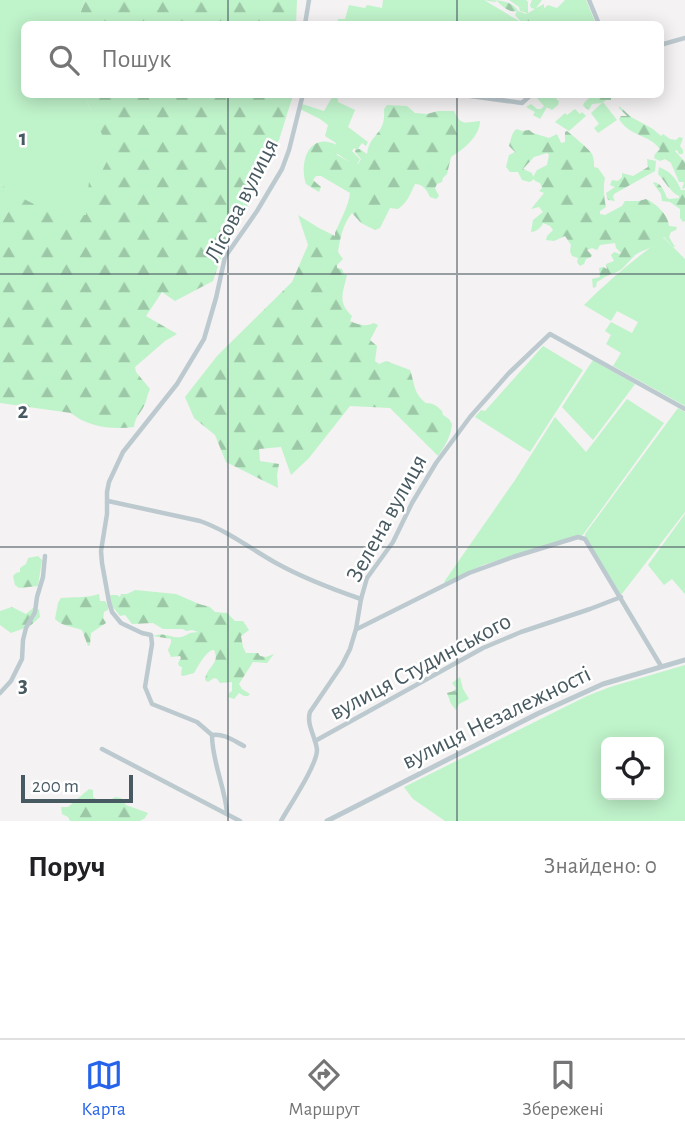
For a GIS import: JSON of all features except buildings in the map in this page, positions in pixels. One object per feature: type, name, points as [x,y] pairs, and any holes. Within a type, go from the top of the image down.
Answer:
[{"type":"street","points":[[306,21],[309,0]]},
{"type":"street","points":[[589,0],[597,21]]},
{"type":"street","points":[[664,44],[685,38]]},
{"type":"street","name":"Лісова вулиця","points":[[212,735],[197,722],[152,705],[145,692],[151,635],[142,634],[121,623],[111,612],[107,593],[101,551],[107,492],[123,452],[177,384],[204,339],[225,257],[282,169],[302,98]]},
{"type":"street","points":[[485,98],[522,103],[528,98]]},
{"type":"street","name":"Зелена вулиця","points":[[281,821],[315,759],[317,749],[308,718],[350,649],[367,578],[394,542],[412,503],[436,463],[509,373],[550,334],[685,409]]},
{"type":"street","points":[[108,501],[213,526],[288,569],[361,599]]},
{"type":"street","points":[[356,629],[469,573],[513,556],[578,537],[585,539],[661,666]]},
{"type":"street","points":[[0,693],[11,681],[22,659],[24,632],[35,612],[45,556]]},
{"type":"street","name":"вулиця Студинського","points":[[315,741],[491,644],[621,597]]},
{"type":"street","name":"вулиця Незалежності","points":[[327,821],[603,684],[685,660]]},
{"type":"street","points":[[227,813],[212,735],[226,736],[244,746]]},
{"type":"street","points":[[102,749],[240,821]]},
{"type":"green space","points":[[0,0],[80,14],[85,0],[297,0],[296,21],[21,21],[21,98],[41,98],[91,110],[85,98],[292,98],[279,140],[253,181],[252,194],[244,215],[220,260],[213,281],[175,301],[162,292],[146,316],[177,334],[135,367],[150,389],[134,427],[101,426],[85,422],[71,413],[0,403],[0,184],[12,192]]},
{"type":"green space","points":[[0,0],[85,0],[75,21],[21,21],[21,98],[85,98],[106,143],[109,157],[100,175],[89,181],[86,215],[41,207],[0,184]]},
{"type":"green space","points":[[383,0],[484,0],[519,21],[338,21],[345,19],[349,5],[382,8]]},
{"type":"green space","points":[[483,0],[508,3],[526,14],[509,0],[526,0],[528,13],[535,9],[530,5],[532,0],[542,0],[536,8],[544,4],[544,8],[531,21],[520,21],[515,15],[517,11],[508,10],[495,2]]},
{"type":"green space","points":[[565,0],[586,0],[595,21],[529,21],[548,5],[557,8]]},
{"type":"green space","points":[[332,98],[355,110],[348,127],[368,142],[366,146],[362,143],[357,150],[354,148],[352,151],[360,159],[356,166],[333,151],[336,143],[325,136],[328,125],[300,109],[302,104],[324,111]]},
{"type":"green space","points":[[537,98],[557,98],[559,101],[552,110],[547,107],[540,119],[526,107],[531,104],[541,109],[544,106]]},
{"type":"green space","points":[[589,98],[611,98],[592,104],[589,110],[583,106]]},
{"type":"green space","points":[[603,102],[617,120],[598,133],[594,128],[599,124],[591,113]]},
{"type":"green space","points":[[387,105],[407,106],[415,113],[454,111],[462,121],[480,121],[474,137],[451,157],[447,174],[435,188],[439,196],[436,199],[430,197],[422,186],[415,184],[404,204],[398,209],[390,208],[380,228],[375,230],[361,223],[352,213],[342,231],[338,252],[343,259],[337,268],[347,275],[342,297],[344,306],[352,316],[350,321],[362,325],[378,325],[370,340],[377,346],[375,361],[379,364],[386,361],[410,370],[419,396],[426,403],[437,406],[449,419],[452,424],[450,433],[438,456],[390,408],[350,406],[309,458],[291,475],[281,447],[259,449],[260,461],[279,464],[278,488],[226,462],[215,435],[194,418],[185,397],[217,356],[292,282],[308,245],[298,215],[335,236],[350,193],[321,176],[316,176],[313,180],[321,187],[319,192],[306,184],[305,159],[312,146],[326,141],[335,144],[337,155],[358,164],[361,159],[355,152],[356,149],[367,154],[371,141],[383,124],[384,109]]},
{"type":"green space","points":[[619,106],[661,136],[663,134],[676,140],[683,138],[680,146],[683,154],[675,151],[685,162],[685,188],[682,189],[684,182],[679,182],[671,163],[665,159],[660,161],[654,158],[660,149],[656,144],[623,125],[619,119],[621,116],[627,116]]},
{"type":"green space","points":[[575,109],[586,116],[569,131],[555,122],[565,113],[567,115]]},
{"type":"green space","points":[[515,130],[529,130],[549,138],[557,134],[561,143],[565,142],[567,131],[590,152],[594,167],[598,168],[605,178],[606,207],[600,214],[605,215],[622,206],[625,201],[646,199],[661,210],[669,226],[677,227],[669,237],[675,247],[664,237],[654,246],[635,255],[621,270],[597,282],[593,288],[592,279],[600,277],[599,268],[607,269],[606,264],[614,261],[611,255],[614,252],[621,253],[615,243],[600,245],[597,250],[587,250],[592,255],[580,266],[578,258],[572,256],[571,245],[565,236],[554,241],[546,240],[553,230],[543,223],[531,232],[533,220],[543,212],[539,207],[531,209],[544,193],[539,191],[542,188],[540,183],[534,179],[530,182],[522,180],[518,172],[510,172],[506,167],[509,155],[515,152],[509,146]],"holes":[[[547,153],[547,165],[537,170],[533,177],[532,173],[523,169],[534,157]]]},
{"type":"green space","points":[[647,159],[656,161],[655,171],[614,194],[615,201],[608,200],[606,193],[615,187],[610,185],[612,180],[618,181],[622,173],[633,176],[648,167]]},
{"type":"green space","points":[[659,167],[673,176],[681,190],[685,190],[683,222],[680,209],[670,202],[662,201],[661,194],[653,183],[661,186],[667,198],[679,198],[658,174]]},
{"type":"green space","points":[[664,238],[685,259],[685,406],[613,366],[621,353],[606,344],[611,335],[605,331],[611,322],[632,333],[638,322],[617,311],[611,321],[584,305],[622,270]]},
{"type":"green space","points":[[543,346],[583,370],[530,452],[475,417],[481,410],[485,411]]},
{"type":"green space","points":[[593,360],[635,384],[593,440],[562,407]]},
{"type":"green space","points":[[627,399],[664,423],[582,536],[483,565],[444,582],[555,417],[586,452]]},
{"type":"green space","points":[[678,408],[685,412],[685,512],[621,595],[585,534]]},
{"type":"green space","points":[[685,514],[685,594],[672,579],[664,585],[648,565]]},
{"type":"green space","points":[[38,556],[42,560],[38,586],[19,588],[15,585],[13,576],[20,572],[28,558]]},
{"type":"green space","points":[[135,590],[176,594],[210,607],[215,612],[227,613],[235,621],[243,621],[249,630],[241,636],[246,653],[258,653],[266,657],[274,654],[267,663],[253,662],[239,684],[250,694],[244,696],[239,693],[234,699],[228,697],[232,691],[232,682],[220,683],[214,678],[208,682],[205,680],[216,659],[214,650],[207,654],[194,673],[181,675],[182,667],[178,663],[180,656],[171,657],[168,650],[171,639],[153,636],[180,637],[198,632],[163,629],[153,623],[132,624],[125,615],[120,616],[109,598],[111,595],[120,597],[121,594]]},
{"type":"green space","points":[[99,594],[100,601],[105,601],[108,606],[103,618],[106,623],[91,633],[88,646],[82,630],[64,625],[55,619],[58,603],[61,598]]},
{"type":"green space","points":[[12,607],[26,614],[37,608],[40,617],[30,626],[11,633],[0,625],[0,611]]},
{"type":"green space","points":[[685,665],[685,821],[445,821],[413,799],[404,787],[587,696]]},
{"type":"green space","points":[[460,677],[469,699],[459,704],[456,710],[447,693],[454,691],[456,688],[452,683]]},
{"type":"green space","points":[[89,789],[93,790],[93,797],[100,802],[106,803],[115,797],[121,798],[126,805],[148,813],[140,821],[70,821],[62,814],[61,807],[68,807]]}]
